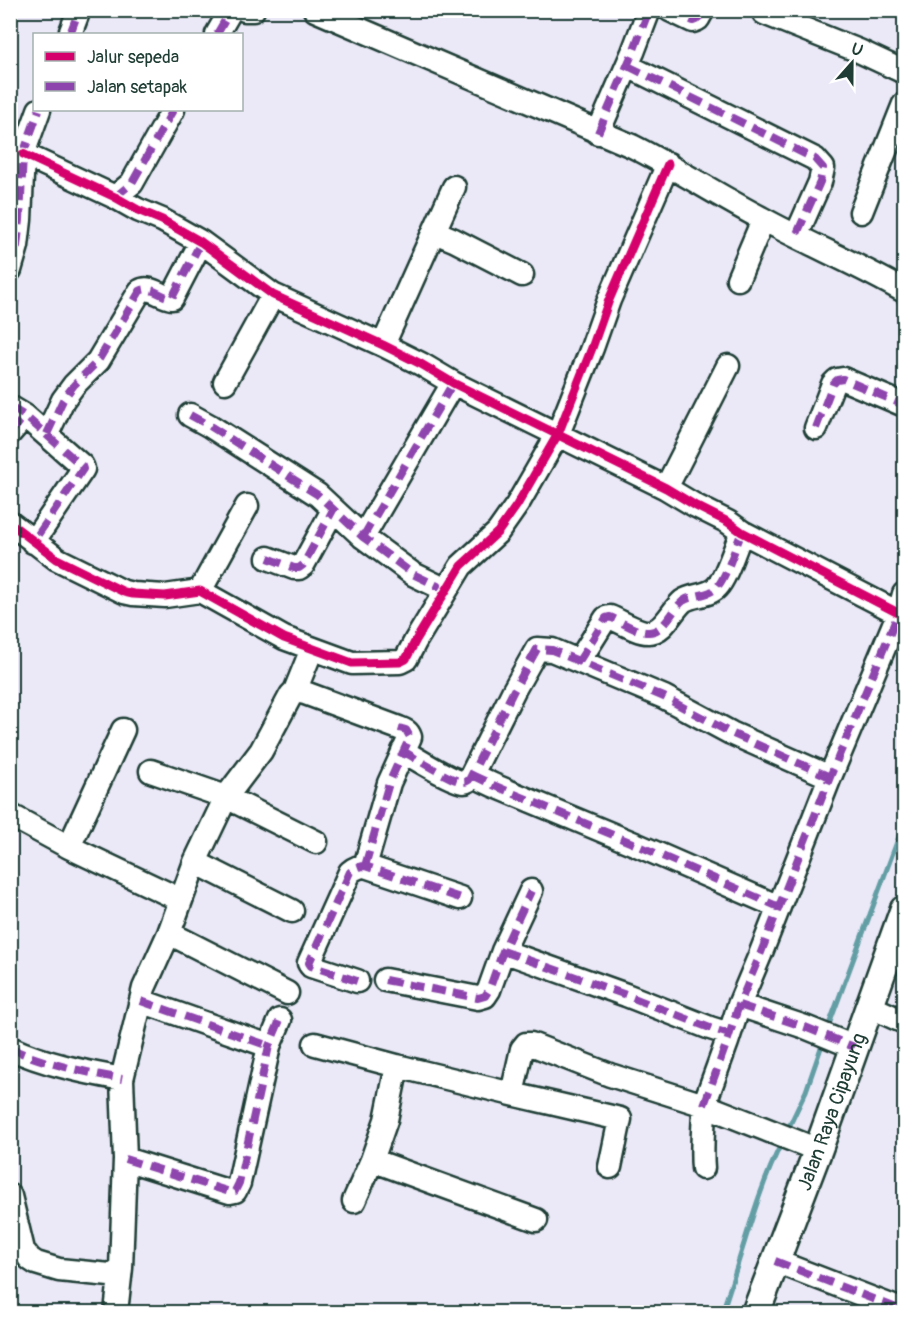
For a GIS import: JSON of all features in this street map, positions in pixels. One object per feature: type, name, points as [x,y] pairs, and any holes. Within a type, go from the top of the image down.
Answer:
[{"type":"main road","name":"Jalan Raya Cipayung","points":[[756,1312],[775,1261],[845,1043],[868,1006],[904,910]]},
{"type":"street","points":[[69,33],[79,10]]},
{"type":"street","points":[[218,33],[231,10]]},
{"type":"street","points":[[245,10],[251,12],[253,10]]},
{"type":"street","points":[[315,10],[632,146],[668,164],[763,220],[876,274],[904,291]]},
{"type":"street","points":[[598,133],[628,66],[649,10]]},
{"type":"street","points":[[670,10],[693,21],[698,19],[703,10]]},
{"type":"street","points":[[764,13],[859,51],[904,72]]},
{"type":"street","points":[[628,66],[820,163],[823,168],[820,182],[796,236]]},
{"type":"street","points":[[861,212],[904,104]]},
{"type":"street","points":[[10,270],[18,246],[23,154],[39,111]]},
{"type":"street","points":[[115,197],[132,183],[172,111]]},
{"type":"street","points":[[23,154],[162,220],[201,242],[273,296],[383,345],[453,383],[666,488],[742,531],[903,607],[830,777],[739,1005],[704,1105],[702,1168]]},
{"type":"street","points":[[10,523],[57,559],[124,592],[165,596],[200,591],[284,638],[352,663],[400,662],[406,659],[461,566],[498,532],[517,505],[558,434],[609,300],[668,164]]},
{"type":"street","points":[[383,345],[454,187]]},
{"type":"street","points":[[738,279],[763,220]]},
{"type":"street","points":[[435,232],[522,275]]},
{"type":"street","points":[[47,434],[63,400],[93,367],[140,291],[149,289],[171,298],[201,242]]},
{"type":"street","points":[[225,382],[273,296]]},
{"type":"street","points":[[666,488],[728,366]]},
{"type":"street","points":[[816,428],[833,384],[837,380],[843,379],[904,405]]},
{"type":"street","points":[[363,537],[453,383]]},
{"type":"street","points":[[190,415],[318,495],[363,537],[413,574],[446,590]]},
{"type":"street","points":[[15,419],[47,434],[80,463],[83,469],[33,542]]},
{"type":"street","points":[[200,591],[247,506]]},
{"type":"street","points":[[268,558],[299,568],[303,565],[333,510]]},
{"type":"street","points":[[579,661],[606,618],[610,617],[642,632],[651,633],[660,628],[683,602],[717,589],[742,531]]},
{"type":"street","points":[[116,1312],[120,1276],[125,1159],[122,1078],[144,988],[169,933],[195,862],[226,796],[261,751],[295,691],[312,649]]},
{"type":"street","points":[[403,751],[453,778],[463,782],[469,780],[537,649],[552,650],[664,697],[731,733],[830,777]]},
{"type":"street","points":[[295,691],[406,730],[410,737],[389,783],[365,866]]},
{"type":"street","points":[[69,847],[123,730]]},
{"type":"street","points":[[151,771],[226,796],[316,842]]},
{"type":"street","points":[[472,775],[493,786],[647,849],[779,907]]},
{"type":"street","points":[[10,815],[69,847],[181,900]]},
{"type":"street","points":[[195,862],[292,911]]},
{"type":"street","points":[[357,981],[311,966],[309,963],[350,872],[359,866],[365,866],[460,898]]},
{"type":"street","points":[[384,980],[478,998],[485,996],[531,891]]},
{"type":"street","points":[[169,933],[287,993]]},
{"type":"street","points":[[503,951],[729,1034]]},
{"type":"street","points":[[141,1001],[269,1046]]},
{"type":"street","points":[[739,1005],[845,1043]]},
{"type":"street","points":[[868,1006],[904,1022]]},
{"type":"street","points":[[125,1159],[230,1192],[235,1191],[239,1183],[269,1046],[280,1020]]},
{"type":"street","points":[[315,1044],[396,1066],[620,1119]]},
{"type":"street","points":[[512,1094],[522,1048],[526,1044],[531,1044],[610,1075],[704,1105],[812,1147]]},
{"type":"street","points":[[10,1048],[22,1054],[86,1072],[122,1078]]},
{"type":"street","points":[[354,1201],[386,1120],[396,1066]]},
{"type":"street","points":[[610,1167],[620,1119],[634,1082]]},
{"type":"street","points":[[372,1160],[536,1220]]},
{"type":"street","points":[[10,1196],[23,1250],[36,1263],[59,1270],[120,1276]]},
{"type":"street","points":[[775,1261],[904,1311]]},
{"type":"waterway","points":[[827,1030],[904,823]]},
{"type":"waterway","points":[[787,1131],[806,1091],[824,1039]]},
{"type":"waterway","points":[[722,1312],[756,1205],[782,1142]]},
{"type":"marked path","points":[[70,33],[79,10]]},
{"type":"marked path","points":[[218,33],[231,10]]},
{"type":"marked path","points":[[598,133],[649,10]]},
{"type":"marked path","points":[[670,10],[693,21],[698,19],[703,10]]},
{"type":"marked path","points":[[628,66],[815,159],[823,168],[820,182],[796,236]]},
{"type":"marked path","points":[[10,270],[17,246],[20,220],[23,154],[39,111]]},
{"type":"marked path","points":[[115,197],[132,183],[172,111]]},
{"type":"marked path","points":[[47,434],[63,400],[74,385],[98,361],[140,291],[148,289],[172,298],[201,242]]},
{"type":"marked path","points":[[816,428],[833,384],[837,380],[843,379],[904,405]]},
{"type":"marked path","points":[[363,537],[453,383]]},
{"type":"marked path","points":[[10,407],[25,416],[83,469],[33,542]]},
{"type":"marked path","points":[[190,415],[318,495],[363,537],[413,574],[446,590]]},
{"type":"marked path","points":[[10,433],[25,416]]},
{"type":"marked path","points":[[268,558],[299,568],[303,565],[333,510]]},
{"type":"marked path","points":[[579,661],[606,618],[610,617],[640,631],[654,631],[663,625],[683,601],[705,594],[717,587],[724,576],[742,532]]},
{"type":"marked path","points":[[704,1105],[739,1005],[899,612],[904,594]]},
{"type":"marked path","points":[[403,751],[452,778],[464,782],[469,780],[537,649],[552,650],[664,697],[731,733],[830,777]]},
{"type":"marked path","points":[[365,866],[389,783],[410,737],[406,730],[399,728]]},
{"type":"marked path","points":[[472,775],[779,907]]},
{"type":"marked path","points":[[357,981],[311,966],[309,963],[350,872],[365,866],[460,898]]},
{"type":"marked path","points":[[385,980],[478,998],[485,996],[531,891]]},
{"type":"marked path","points":[[503,951],[729,1034]]},
{"type":"marked path","points":[[141,1001],[269,1046]]},
{"type":"marked path","points":[[739,1005],[805,1027],[854,1047]]},
{"type":"marked path","points":[[125,1159],[230,1192],[235,1191],[239,1183],[269,1046],[280,1020]]},
{"type":"marked path","points":[[10,1048],[51,1063],[122,1079]]},
{"type":"marked path","points":[[775,1261],[904,1311]]},
{"type":"cycle path","points":[[23,154],[162,220],[201,242],[273,295],[383,345],[453,383],[666,488],[742,532],[904,616]]},
{"type":"cycle path","points":[[10,523],[57,559],[124,592],[165,596],[200,591],[284,638],[352,663],[400,662],[406,659],[461,566],[498,532],[517,505],[558,434],[609,300],[668,164]]}]
